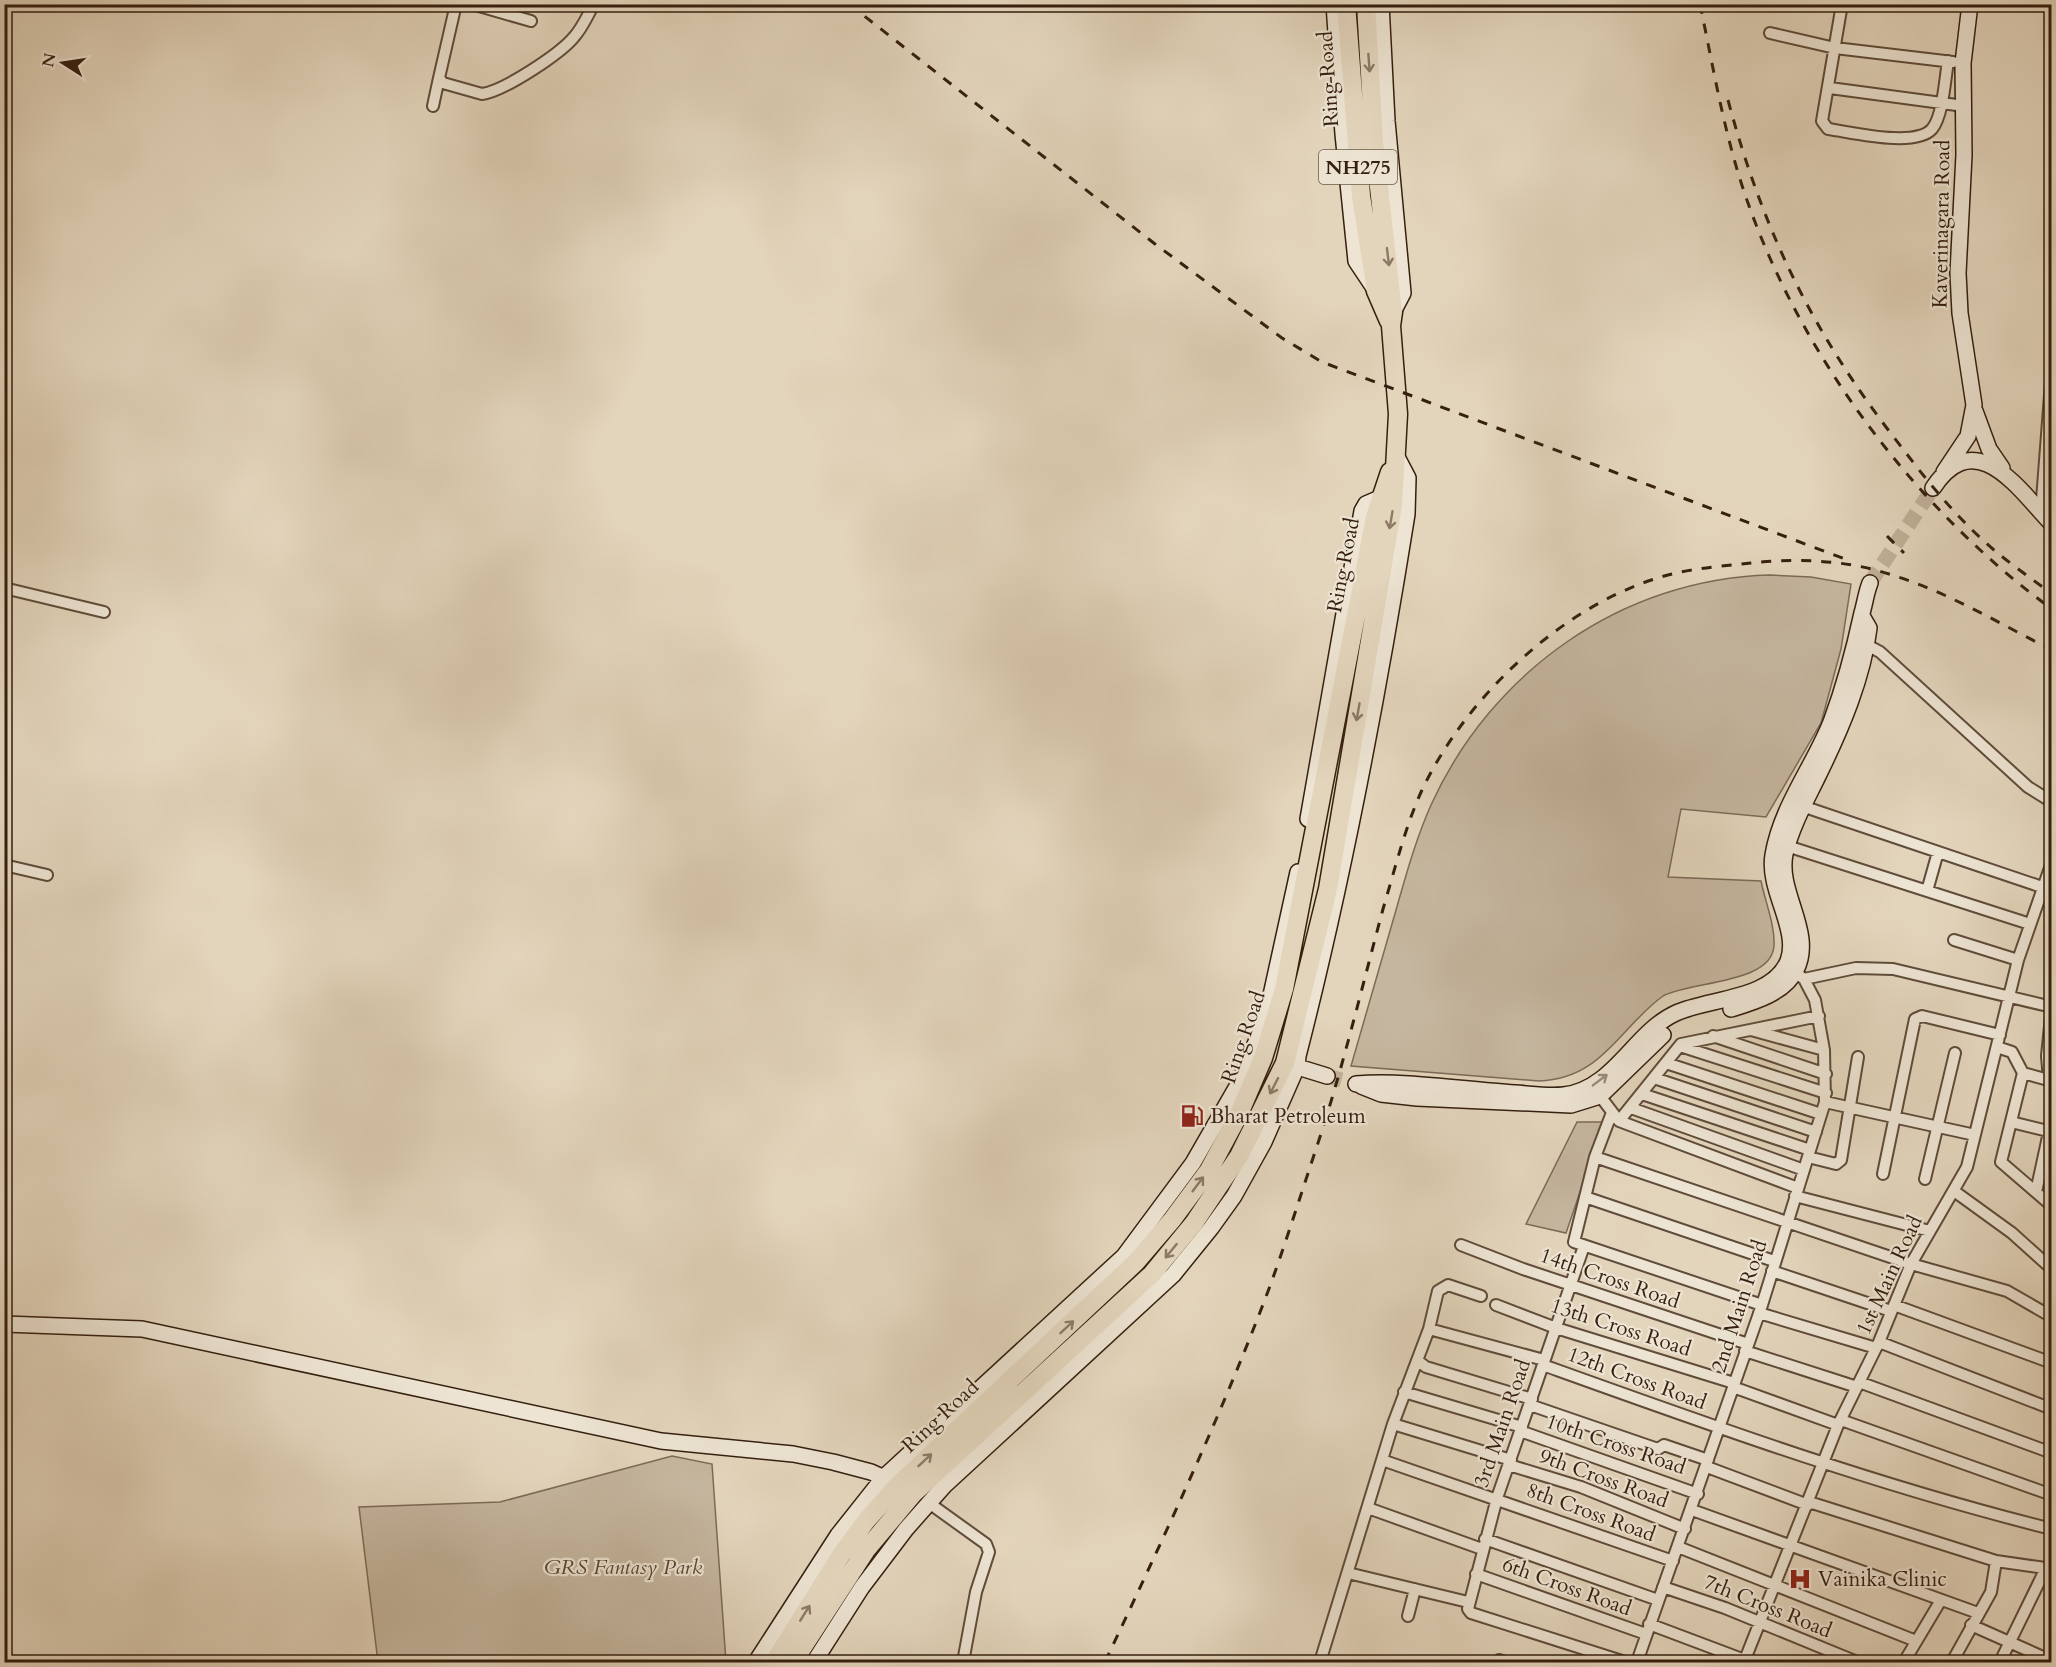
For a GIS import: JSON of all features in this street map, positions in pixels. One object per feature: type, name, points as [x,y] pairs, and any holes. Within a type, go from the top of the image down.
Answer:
[{"type":"highway","name":"Ring Road","points":[[1346,4],[1360,196],[1376,291],[1392,319]]},
{"type":"highway","name":"Ring Road","points":[[793,1662],[866,1550],[898,1485],[1152,1274],[1194,1223],[1239,1156],[1291,1065],[1328,889],[1393,505],[1397,449],[1398,414],[1392,319],[1374,142],[1366,4]]},
{"type":"highway","name":"Ring Road","points":[[774,1662],[841,1555],[866,1521],[898,1485],[1136,1262],[1209,1170],[1239,1114],[1263,1058],[1284,989],[1380,498],[1397,449]]},
{"type":"street","points":[[433,106],[456,4]]},
{"type":"street","points":[[472,4],[531,21]]},
{"type":"street","points":[[439,78],[443,82],[482,94],[500,88],[573,39],[594,4]]},
{"type":"street","points":[[1334,4],[1344,145],[1356,261],[1376,291]]},
{"type":"street","points":[[1381,4],[1387,122],[1404,292],[1392,319]]},
{"type":"street","points":[[1770,33],[1835,48],[1955,62],[1933,128],[1921,136],[1899,139],[1823,126],[1822,121],[1830,88],[1835,48],[1842,4]]},
{"type":"street","name":"Kaverinagara Road","points":[[1934,488],[1968,436],[1974,405],[1960,313],[1958,273],[1964,106],[1955,62],[1971,4]]},
{"type":"street","points":[[1830,88],[1964,106]]},
{"type":"street","points":[[2046,518],[2052,369]]},
{"type":"street","points":[[1974,405],[1989,449],[2008,478]]},
{"type":"street","points":[[1944,472],[1964,464],[1989,463],[2008,478],[2046,518]]},
{"type":"street","points":[[1795,972],[1791,941],[1775,888],[1773,856],[1796,793],[1830,723],[1849,668],[1870,583]]},
{"type":"street","points":[[4,588],[104,612]]},
{"type":"street","points":[[1862,616],[1869,628],[1867,645],[1845,716],[1802,806],[1787,846],[1784,871],[1802,944],[1795,972],[1782,987],[1754,1002],[1682,1022],[1671,1028],[1600,1096],[1571,1105],[1539,1106],[1381,1094],[1352,1083],[1382,1082],[1536,1095],[1565,1095],[1578,1092],[1604,1077],[1676,1013],[1736,997],[1756,989],[1777,976],[1795,972],[1856,968],[1893,969],[2051,1007],[2047,1056],[2050,1081],[2022,1073]]},
{"type":"street","points":[[1867,645],[1880,652],[2028,787],[2052,802]]},
{"type":"street","points":[[1802,806],[2042,887]]},
{"type":"street","points":[[1787,846],[2030,924]]},
{"type":"street","points":[[1927,891],[1938,852]]},
{"type":"street","name":"1st Main Road","points":[[1746,1662],[1759,1623],[1839,1423],[1878,1345],[1911,1264],[1967,1167],[2018,960],[2052,862]]},
{"type":"street","points":[[4,865],[47,875]]},
{"type":"street","points":[[1954,940],[2018,960]]},
{"type":"street","name":"2nd Main Road","points":[[1637,1662],[1647,1629],[1698,1494],[1718,1428],[1761,1309],[1826,1098],[1824,1050],[1819,1016],[1815,1000],[1795,972]]},
{"type":"street","points":[[1819,1016],[1713,1036],[1680,1046],[1631,1108],[1615,1118],[1595,1157],[1574,1242],[1761,1309],[1878,1345],[2052,1409]]},
{"type":"street","points":[[1883,1174],[1917,1017],[2000,1035]]},
{"type":"street","points":[[1748,1029],[1824,1050]]},
{"type":"street","points":[[1713,1036],[1826,1074]]},
{"type":"street","points":[[1680,1046],[1850,1107],[1975,1135]]},
{"type":"street","points":[[1997,1047],[2012,1052],[2022,1073],[2001,1162],[2052,1206]]},
{"type":"street","points":[[1925,1179],[1955,1053]]},
{"type":"street","points":[[1642,1094],[1839,1163],[1858,1057]]},
{"type":"street","points":[[1666,1063],[1821,1114]]},
{"type":"street","points":[[814,1662],[862,1587],[944,1486],[1173,1275],[1234,1196],[1264,1142],[1291,1065],[1327,1076]]},
{"type":"street","points":[[1654,1078],[1816,1132]]},
{"type":"street","points":[[1600,1096],[1615,1118],[1796,1192],[1930,1231]]},
{"type":"street","points":[[1631,1108],[1804,1170]]},
{"type":"street","points":[[2011,1122],[2050,1132],[2036,1192]]},
{"type":"street","points":[[1595,1157],[1911,1264],[2007,1291],[2052,1317]]},
{"type":"street","points":[[1954,1191],[2012,1233],[2052,1269]]},
{"type":"street","points":[[1585,1197],[1773,1266],[2052,1363]]},
{"type":"street","name":"14th Cross Road","points":[[1461,1245],[1746,1348],[2052,1453]]},
{"type":"street","name":"3rd Main Road","points":[[1470,1607],[1476,1574],[1497,1498],[1584,1246]]},
{"type":"street","points":[[1320,1662],[1393,1424],[1430,1329],[1438,1292],[1442,1286],[1448,1285],[1482,1296]]},
{"type":"street","name":"13th Cross Road","points":[[1496,1305],[1556,1328],[1734,1385],[2052,1495]]},
{"type":"street","points":[[4,1324],[142,1329],[661,1441],[793,1454],[833,1462],[898,1485],[929,1503],[986,1544],[989,1552],[976,1592],[963,1662]]},
{"type":"street","name":"12th Cross Road","points":[[1430,1329],[1543,1363],[1718,1428],[1824,1463],[1916,1492],[2052,1529]]},
{"type":"street","points":[[1418,1360],[1426,1367],[1531,1402],[1622,1437],[1658,1449],[1664,1445],[1808,1503],[1996,1561],[2049,1569],[2000,1662]]},
{"type":"street","name":"10th Cross Road","points":[[1404,1392],[1521,1429],[1698,1494]]},
{"type":"street","name":"9th Cross Road","points":[[1393,1424],[1581,1487],[1684,1529]]},
{"type":"street","name":"8th Cross Road","points":[[1382,1460],[1497,1498],[1673,1561]]},
{"type":"street","points":[[756,1662],[838,1535],[898,1485]]},
{"type":"street","points":[[1368,1508],[1658,1600]]},
{"type":"street","points":[[1692,1510],[1978,1612]]},
{"type":"street","name":"8th Cross Road","points":[[1678,1547],[1916,1641]]},
{"type":"street","points":[[1952,1662],[1991,1592],[1996,1561]]},
{"type":"street","points":[[1348,1573],[1415,1589],[1625,1662]]},
{"type":"street","name":"6th Cross Road","points":[[1476,1574],[1746,1662]]},
{"type":"street","name":"7th Cross Road","points":[[1663,1587],[1725,1608],[1857,1662]]},
{"type":"street","points":[[1408,1616],[1415,1589]]},
{"type":"street","points":[[1904,1662],[1941,1600]]},
{"type":"street","points":[[1971,1625],[2052,1661]]},
{"type":"green space","points":[[1770,575],[1811,577],[1851,584],[1841,649],[1821,723],[1766,817],[1681,809],[1668,877],[1761,881],[1773,929],[1774,945],[1770,958],[1760,967],[1746,974],[1663,996],[1594,1062],[1561,1078],[1539,1081],[1351,1066],[1406,874],[1425,819],[1457,757],[1489,713],[1526,674],[1568,641],[1614,614],[1663,594],[1715,581]]},
{"type":"green space","points":[[1577,1122],[1604,1122],[1566,1233],[1526,1224]]},
{"type":"green space","name":"GRS Fantasy Park","points":[[672,1456],[712,1464],[726,1662],[378,1662],[359,1507],[500,1502]]},
{"type":"tunnel","points":[[1870,583],[1933,488]]},
{"type":"tunnel","points":[[1327,1076],[1349,1082]]},
{"type":"railway","points":[[849,4],[1155,244],[1282,338],[1322,362],[1845,559]]},
{"type":"railway","points":[[1700,4],[1721,105],[1740,179],[1771,261],[1800,319],[1833,374],[1870,428],[1911,479],[1956,527],[2003,570],[2052,609]]},
{"type":"railway","points":[[1728,100],[1742,149],[1776,241],[1796,284],[1844,367],[1913,462],[1957,515],[1994,550],[2052,594]]},
{"type":"railway","points":[[1887,536],[1904,553]]},
{"type":"railway","points":[[1105,1662],[1212,1429],[1270,1286],[1327,1114],[1410,819],[1422,790],[1441,755],[1465,720],[1493,687],[1557,630],[1593,607],[1630,588],[1668,575],[1769,561],[1840,563],[1892,575],[1954,599],[2052,650]]},
{"type":"place","name":"Bharat Petroleum","points":[[1192,1116]]},
{"type":"place","name":"Vainika Clinic","points":[[1800,1579]]}]
